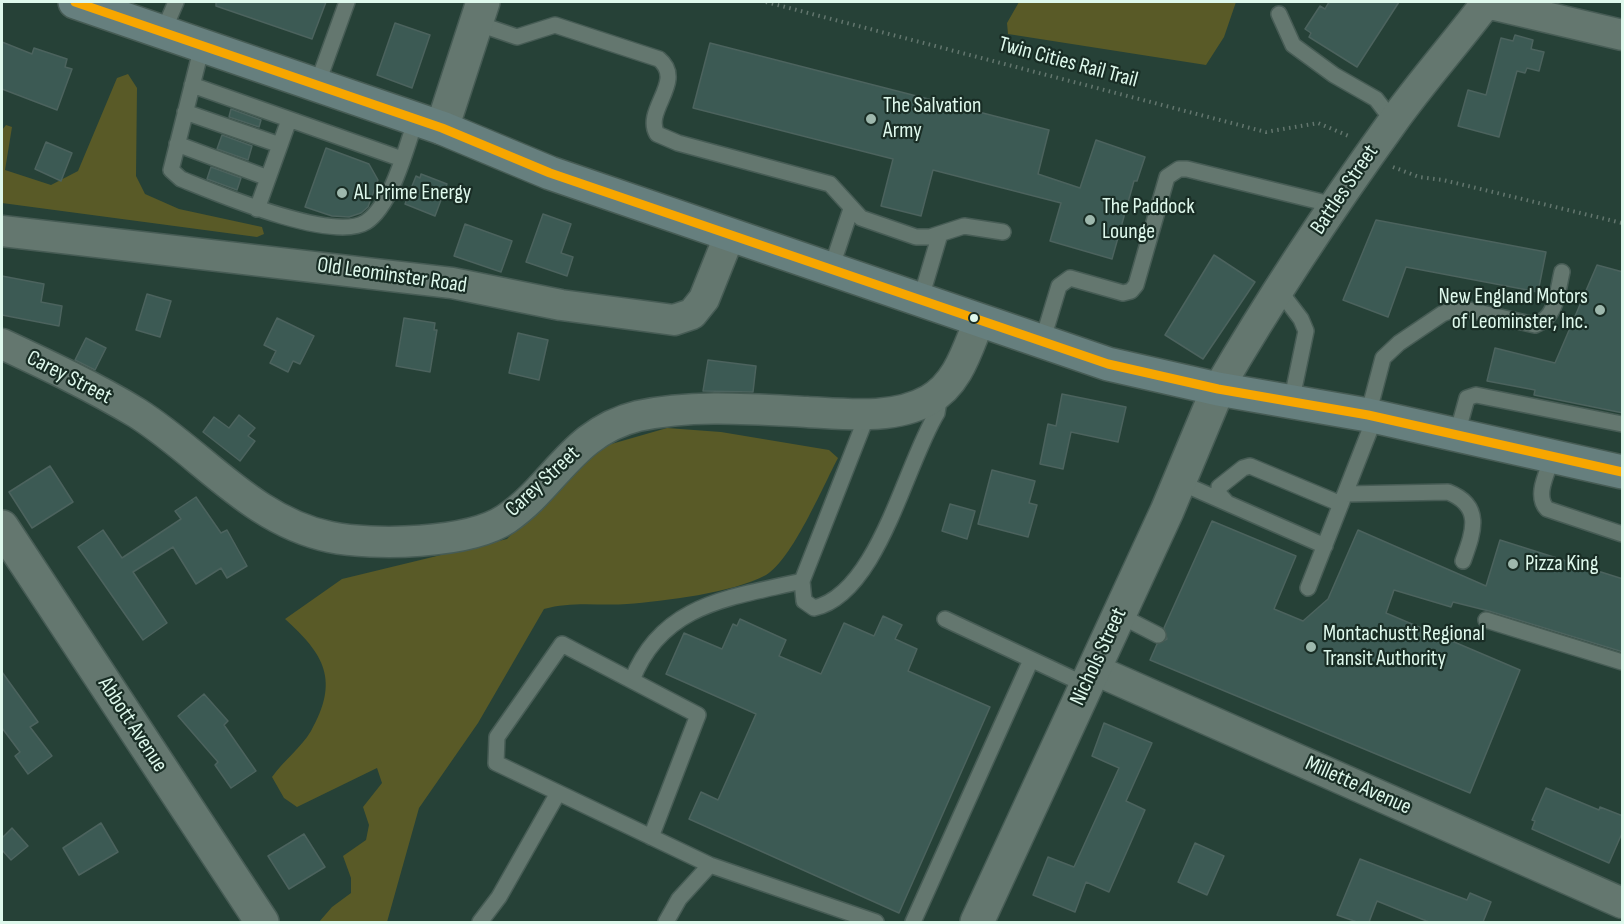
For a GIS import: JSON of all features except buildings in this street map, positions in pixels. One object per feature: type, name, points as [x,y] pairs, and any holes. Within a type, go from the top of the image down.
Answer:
[{"type":"highway","points":[[75,2],[429,124],[550,173],[1108,364],[1218,389],[1372,416],[1623,472]]},
{"type":"main road","points":[[429,124],[479,12]]},
{"type":"main road","name":"Nichols Street","points":[[977,922],[1119,615],[1218,389]]},
{"type":"main road","name":"Abbott Avenue","points":[[2,527],[262,922]]},
{"type":"street","points":[[1487,2],[1623,34]]},
{"type":"street","name":"Battles Street","points":[[1218,389],[1334,205],[1393,121],[1487,2]]},
{"type":"street","name":"Old Leominster Road","points":[[2,231],[452,283],[561,305],[674,320],[692,314],[704,299],[730,234]]},
{"type":"street","name":"Carey Street","points":[[2,344],[137,414],[188,450],[243,496],[278,518],[303,531],[366,541],[439,539],[480,531],[506,519],[536,492],[568,456],[599,432],[635,417],[673,410],[868,413],[909,408],[928,401],[940,392],[962,364],[979,321]]},
{"type":"street","name":"Millette Avenue","points":[[1090,677],[1623,903]]},
{"type":"lane","points":[[163,32],[176,2]]},
{"type":"lane","points":[[317,85],[346,2]]},
{"type":"lane","points":[[479,12],[517,37],[555,25],[659,59],[667,68],[669,78],[653,122],[657,135],[678,143],[830,184],[842,195],[851,209],[870,222],[916,237],[940,234],[964,226],[1003,232]]},
{"type":"lane","points":[[1278,14],[1293,45],[1334,75],[1376,99],[1393,121]]},
{"type":"lane","points":[[202,46],[171,165],[173,174],[257,208],[343,227],[360,225],[378,210],[402,159],[429,124]]},
{"type":"lane","points":[[192,85],[402,159]]},
{"type":"lane","points":[[185,112],[280,145]]},
{"type":"lane","points":[[257,208],[289,120]]},
{"type":"lane","points":[[177,144],[268,178]]},
{"type":"lane","points":[[1042,342],[1059,286],[1065,280],[1070,278],[1124,293],[1131,291],[1138,280],[1167,177],[1172,172],[1187,169],[1334,205]]},
{"type":"lane","points":[[831,269],[851,209]]},
{"type":"lane","points":[[920,301],[940,234]]},
{"type":"lane","points":[[1308,588],[1372,416],[1383,358],[1399,343],[1452,309],[1469,310],[1535,325],[1543,322],[1552,314],[1562,272]]},
{"type":"lane","points":[[1279,290],[1301,319],[1306,331],[1291,402]]},
{"type":"lane","points":[[868,413],[802,581],[804,601],[814,608],[829,605],[844,593],[867,565],[937,413],[940,392]]},
{"type":"lane","points":[[1457,434],[1463,403],[1467,398],[1476,395],[1623,424]]},
{"type":"lane","points":[[1553,455],[1540,497],[1543,506],[1563,515],[1623,534]]},
{"type":"lane","points":[[1227,503],[1219,494],[1219,487],[1243,468],[1250,466],[1343,499],[1448,492],[1466,503],[1473,521],[1473,532],[1463,561]]},
{"type":"lane","points":[[1179,482],[1325,546]]},
{"type":"lane","points":[[632,680],[641,658],[669,625],[688,613],[725,599],[802,581]]},
{"type":"lane","points":[[1119,615],[1158,635]]},
{"type":"lane","points":[[945,619],[1031,660],[1090,677]]},
{"type":"lane","points":[[1486,620],[1623,662]]},
{"type":"lane","points":[[651,837],[698,715],[562,644],[497,737],[496,763],[558,793],[710,865],[876,922]]},
{"type":"lane","points":[[913,922],[1031,660]]},
{"type":"lane","points":[[480,922],[498,897],[558,793]]},
{"type":"lane","points":[[666,922],[679,899],[710,865]]},
{"type":"path","name":"Twin Cities Rail Trail","points":[[766,2],[1266,132],[1318,123],[1347,134],[1359,143]]},
{"type":"path","points":[[1387,163],[1419,177],[1443,180],[1623,223]]},
{"type":"shaded area","points":[[1019,2],[1236,2],[1224,37],[1206,65],[1008,34],[1007,23]]},
{"type":"shaded area","points":[[128,74],[137,88],[136,176],[145,194],[179,209],[262,227],[264,234],[257,237],[2,203],[2,130],[6,125],[12,127],[5,170],[51,185],[78,171],[117,78]]},
{"type":"shaded area","points":[[667,428],[721,432],[829,450],[838,458],[796,539],[776,567],[766,575],[736,587],[679,598],[627,604],[575,604],[544,609],[478,723],[419,808],[387,922],[319,922],[332,907],[351,893],[351,878],[343,856],[366,840],[369,825],[363,807],[382,783],[377,768],[297,807],[284,798],[272,777],[311,731],[325,697],[326,682],[324,669],[318,656],[310,644],[285,619],[342,579],[507,539],[594,449]]},
{"type":"transit line","points":[[75,2],[442,128],[550,173],[1108,364],[1218,389],[1368,415],[1622,472]]},
{"type":"place","name":"The Salvation Army","points":[[871,119]]},
{"type":"place","name":"AL Prime Energy","points":[[342,193]]},
{"type":"place","name":"The Paddock Lounge","points":[[1090,220]]},
{"type":"place","name":"New England Motors of Leominster, Inc.","points":[[1600,310]]},
{"type":"place","name":"Pizza King","points":[[1513,564]]},
{"type":"place","name":"Montachustt Regional Transit Authority","points":[[1311,647]]}]
